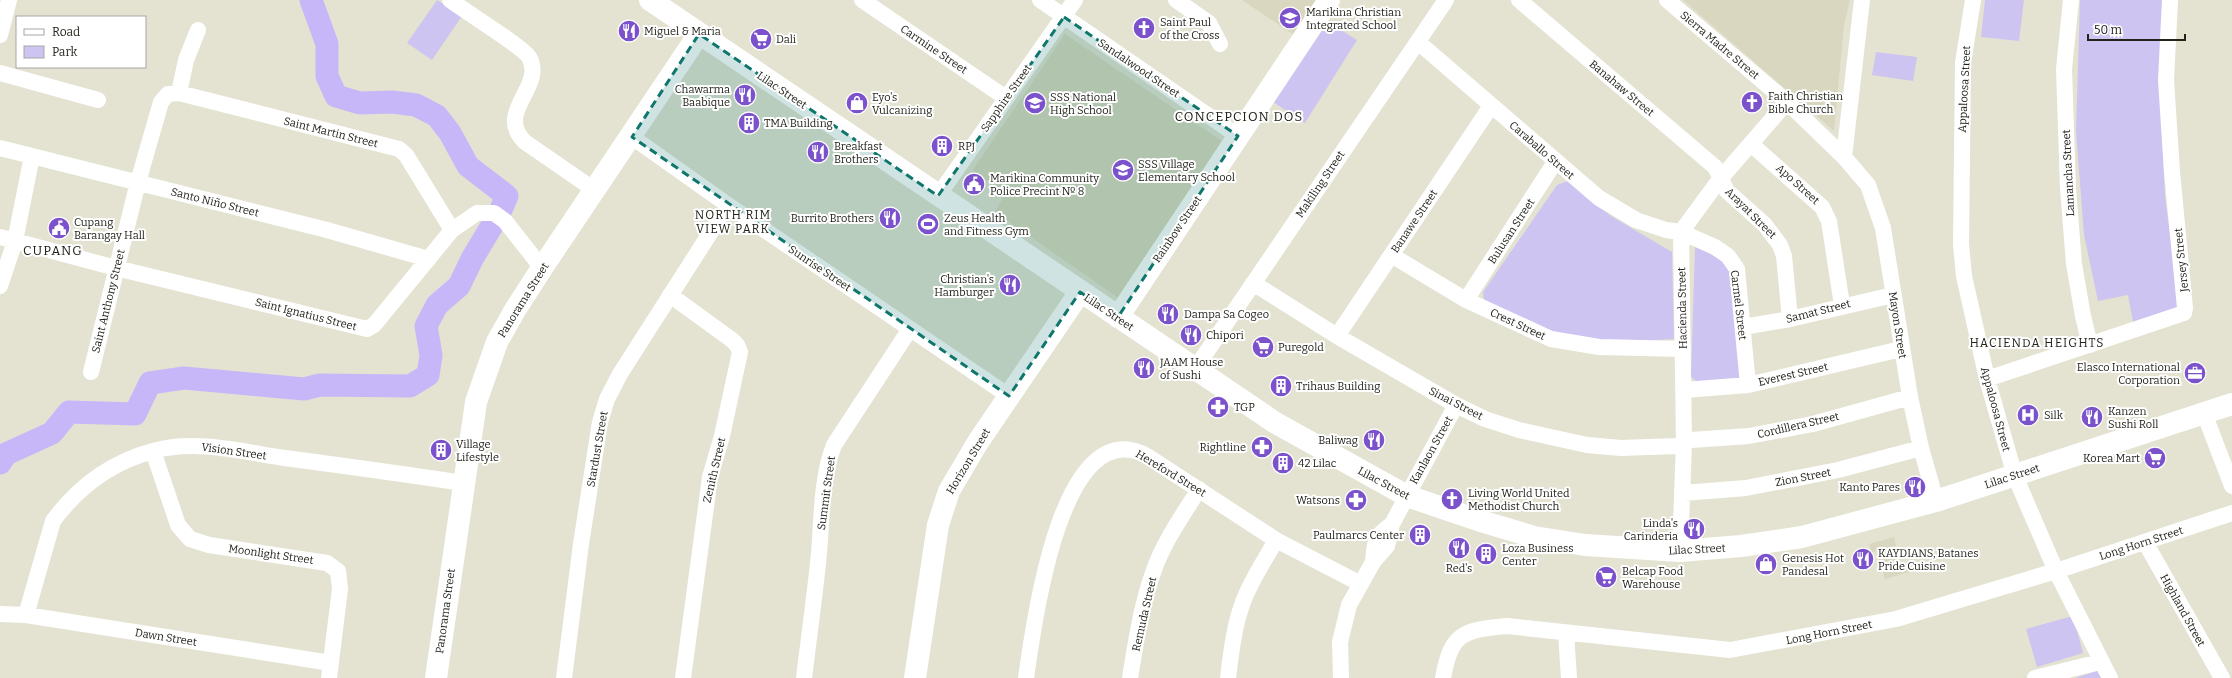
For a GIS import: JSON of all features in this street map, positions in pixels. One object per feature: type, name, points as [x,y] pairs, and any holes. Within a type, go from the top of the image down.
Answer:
[{"type":"main road","name":"Lilac Street","points":[[650,0],[1274,422],[1407,496],[1534,537],[1585,545],[1680,551],[1741,546],[1802,536],[1936,501],[2232,404]]},
{"type":"main road","name":"Rainbow Street","points":[[1118,317],[1329,0]]},
{"type":"main road","name":"Panorama Street","points":[[436,678],[463,483],[476,402],[497,342],[515,310],[542,268],[596,191],[699,34]]},
{"type":"main road","name":"Horizon Street","points":[[915,678],[924,615],[943,506],[961,471],[1009,396],[1080,292]]},
{"type":"street","points":[[5,27],[9,0]]},
{"type":"street","points":[[450,0],[528,55],[533,71],[515,115],[518,132],[526,142],[596,191]]},
{"type":"street","name":"Carmine Street","points":[[862,0],[1006,98]]},
{"type":"street","name":"Sandalwood Street","points":[[1040,0],[1238,136]]},
{"type":"street","name":"Sapphire Street","points":[[938,196],[1075,0]]},
{"type":"street","points":[[1176,0],[1209,23],[1220,44]]},
{"type":"street","name":"Makiling Street","points":[[1195,369],[1446,0]]},
{"type":"street","name":"Banahaw Street","points":[[1519,0],[1715,167],[1720,179]]},
{"type":"street","name":"Sierra Madre Street","points":[[1667,0],[1844,149]]},
{"type":"street","points":[[1844,149],[1862,0]]},
{"type":"street","name":"Appaloosa Street","points":[[1973,0],[1964,63],[1961,244],[1964,276],[1987,380],[2015,476],[2056,572],[2100,662],[2110,678]]},
{"type":"street","name":"Lamancha Street","points":[[2071,0],[2064,69],[2068,188],[2074,264],[2082,316],[2090,345]]},
{"type":"street","name":"Jersey Street","points":[[1987,380],[2182,314],[2185,311],[2172,172],[2166,80],[2170,0]]},
{"type":"street","name":"Saint Anthony Street","points":[[90,372],[138,182],[161,102],[174,94],[198,30]]},
{"type":"street","name":"Caraballo Street","points":[[1418,42],[1599,198],[1615,209],[1651,225],[1681,232]]},
{"type":"street","points":[[0,73],[98,100]]},
{"type":"street","name":"Saint Martin Street","points":[[174,94],[399,149],[406,155],[452,230]]},
{"type":"street","points":[[1681,232],[1720,179],[1787,102]]},
{"type":"street","name":"Banawe Street","points":[[1337,336],[1491,106]]},
{"type":"street","name":"Sunrise Street","points":[[632,137],[728,205],[1009,396]]},
{"type":"street","name":"Apo Street","points":[[1751,144],[1822,207],[1829,221],[1842,305]]},
{"type":"street","name":"Santo Niño Street","points":[[0,148],[327,230],[428,259]]},
{"type":"street","name":"Mayon Street","points":[[1844,149],[1868,185],[1878,210],[1883,228],[1901,349],[1910,397],[1920,448],[1936,501]]},
{"type":"street","points":[[0,286],[7,239],[32,156]]},
{"type":"street","name":"Bulusan Street","points":[[1466,300],[1556,162]]},
{"type":"street","name":"Arayat Street","points":[[1720,179],[1727,191],[1765,224],[1780,245],[1784,256],[1790,319]]},
{"type":"street","name":"Stardust Street","points":[[564,678],[581,544],[600,422],[607,399],[620,374],[728,205]]},
{"type":"street","name":"Saint Ignatius Street","points":[[7,239],[116,268],[167,279],[366,329],[374,325],[452,230],[477,213],[500,217],[542,268]]},
{"type":"street","name":"Carmel Street","points":[[1681,232],[1715,247],[1733,262],[1737,269],[1748,385]]},
{"type":"street","name":"Hacienda Street","points":[[1680,551],[1684,443],[1684,349],[1681,232]]},
{"type":"street","name":"Crest Street","points":[[1391,255],[1466,300],[1551,339],[1599,348],[1684,349]]},
{"type":"street","name":"Sinai Street","points":[[1253,283],[1337,336],[1456,405],[1485,419],[1519,430],[1587,445],[1621,448],[1677,446],[1684,443]]},
{"type":"street","name":"Zenith Street","points":[[670,295],[732,340],[737,345],[740,352],[722,436],[710,477],[683,678]]},
{"type":"street","name":"Samat Street","points":[[1743,327],[1790,319],[1842,305],[1893,295]]},
{"type":"street","name":"Summit Street","points":[[804,678],[817,578],[825,484],[830,454],[834,445],[910,329]]},
{"type":"street","name":"Everest Street","points":[[1684,390],[1748,385],[1901,349]]},
{"type":"street","name":"Cordillera Street","points":[[1684,443],[1691,440],[1749,436],[1812,424],[1910,397]]},
{"type":"street","name":"Kanlaon Street","points":[[1341,678],[1340,657],[1343,626],[1350,605],[1373,562],[1390,541],[1392,524],[1456,405]]},
{"type":"street","points":[[2204,413],[2232,486]]},
{"type":"street","name":"Vision Street","points":[[26,615],[53,521],[62,509],[90,481],[107,470],[153,451],[197,445],[463,483]]},
{"type":"street","name":"Hereford Street","points":[[1026,678],[1038,595],[1051,545],[1069,501],[1095,462],[1114,450],[1125,448],[1137,450],[1276,540],[1361,584]]},
{"type":"street","name":"Zion Street","points":[[1683,493],[1746,488],[1838,470],[1920,448]]},
{"type":"street","name":"Moonlight Street","points":[[153,451],[178,525],[190,539],[209,545],[327,563],[338,571],[340,588],[330,671]]},
{"type":"street","name":"Remuda Street","points":[[1130,678],[1137,635],[1155,568],[1176,526],[1199,489]]},
{"type":"street","name":"Long Horn Street","points":[[1443,678],[1446,660],[1453,645],[1466,633],[1479,628],[1507,626],[1730,650],[1896,619],[2056,572],[2232,513]]},
{"type":"street","points":[[1228,678],[1237,620],[1251,584],[1276,540]]},
{"type":"street","name":"Highland Street","points":[[2145,542],[2222,678]]},
{"type":"street","name":"Dawn Street","points":[[0,614],[26,615],[330,671]]},
{"type":"street","points":[[1566,633],[1569,678]]},
{"type":"street","points":[[2035,678],[2100,662]]},
{"type":"highlighted area","points":[[1064,17],[1238,136],[1118,317],[1080,292],[1009,396],[632,137],[699,34],[938,196]]},
{"type":"shaded area","name":"Marikina Christian Integrated School","points":[[1242,0],[1323,0],[1297,37]]},
{"type":"shaded area","points":[[1683,0],[1850,0],[1844,25],[1834,131]]},
{"type":"shaded area","name":"SSS Village Elementary School","points":[[1065,34],[1226,144],[1120,299],[995,212],[1006,192],[972,171]]},
{"type":"shaded area","points":[[1894,537],[1896,546],[1893,547],[1898,566],[1907,564],[1909,572],[1885,579],[1877,550],[1872,553],[1869,544]]},
{"type":"green space","points":[[437,0],[462,16],[432,60],[407,43]]},
{"type":"green space","points":[[1985,0],[2024,0],[2019,41],[1981,37]]},
{"type":"green space","points":[[2080,0],[2163,0],[2160,86],[2165,197],[2180,308],[2134,327],[2128,295],[2098,301],[2084,235],[2076,131]]},
{"type":"green space","points":[[1325,20],[1357,40],[1305,123],[1273,102]]},
{"type":"green space","points":[[1876,52],[1917,57],[1913,81],[1872,75]]},
{"type":"green space","points":[[1568,181],[1611,216],[1672,252],[1674,339],[1597,344],[1551,334],[1484,302],[1483,292],[1557,185]]},
{"type":"green space","points":[[1695,247],[1716,258],[1726,265],[1734,274],[1742,380],[1698,383],[1691,377]]},
{"type":"green space","points":[[2073,616],[2083,653],[2037,667],[2026,629]]},
{"type":"green space","points":[[2097,671],[2101,678],[2075,678]]},
{"type":"waterway","points":[[0,463],[6,454],[52,433],[69,412],[135,414],[150,383],[184,378],[304,389],[320,385],[410,386],[428,375],[431,355],[426,326],[437,305],[459,286],[472,259],[499,214],[507,196],[468,166],[450,133],[437,116],[416,105],[392,102],[360,103],[336,96],[327,76],[327,44],[311,0]]},
{"type":"place","name":"Marikina Christian Integrated School","points":[[1290,18]]},
{"type":"place","name":"Saint Paul of the Cross","points":[[1144,28]]},
{"type":"place","name":"Miguel & Maria","points":[[629,31]]},
{"type":"place","name":"Dali","points":[[761,39]]},
{"type":"place","name":"Chawarma Baabique","points":[[745,95]]},
{"type":"place","name":"Faith Christian Bible Church","points":[[1752,102]]},
{"type":"place","name":"Eyo's Vulcanizing","points":[[857,103]]},
{"type":"place","name":"SSS National High School","points":[[1035,103]]},
{"type":"place","name":"TMA Building","points":[[749,123]]},
{"type":"place","name":"RPJ","points":[[942,146]]},
{"type":"place","name":"Breakfast Brothers","points":[[818,152]]},
{"type":"place","name":"SSS Village Elementary School","points":[[1123,170]]},
{"type":"place","name":"Marikina Community Police Precint № 8","points":[[974,184]]},
{"type":"place","name":"Burrito Brothers","points":[[890,218]]},
{"type":"place","name":"Zeus Health and Fitness Gym","points":[[928,224]]},
{"type":"place","name":"Cupang Barangay Hall","points":[[59,228]]},
{"type":"place","name":"Christian's Hamburger","points":[[1010,285]]},
{"type":"place","name":"Dampa Sa Cogeo","points":[[1168,314]]},
{"type":"place","name":"Chipori","points":[[1191,335]]},
{"type":"place","name":"Puregold","points":[[1263,347]]},
{"type":"place","name":"JAAM House of Sushi","points":[[1144,368]]},
{"type":"place","name":"Elasco International Corporation","points":[[2195,373]]},
{"type":"place","name":"Trihaus Building","points":[[1281,386]]},
{"type":"place","name":"TGP","points":[[1218,407]]},
{"type":"place","name":"Silk","points":[[2028,415]]},
{"type":"place","name":"Kanzen Sushi Roll","points":[[2092,417]]},
{"type":"place","name":"Baliwag","points":[[1374,440]]},
{"type":"place","name":"Rightline","points":[[1262,447]]},
{"type":"place","name":"Village Lifestyle","points":[[441,450]]},
{"type":"place","name":"Korea Mart","points":[[2155,458]]},
{"type":"place","name":"42 Lilac","points":[[1283,463]]},
{"type":"place","name":"Kanto Pares","points":[[1915,487]]},
{"type":"place","name":"Living World United Methodist Church","points":[[1452,499]]},
{"type":"place","name":"Watsons","points":[[1356,500]]},
{"type":"place","name":"Linda's Carinderia","points":[[1694,529]]},
{"type":"place","name":"Paulmarcs Center","points":[[1420,535]]},
{"type":"place","name":"Red's","points":[[1459,548]]},
{"type":"place","name":"Loza Business Center","points":[[1486,554]]},
{"type":"place","name":"KAYDIANS, Batanes Pride Cuisine","points":[[1863,559]]},
{"type":"place","name":"Genesis Hot Pandesal","points":[[1766,564]]},
{"type":"place","name":"Belcap Food Warehouse","points":[[1606,577]]},
{"type":"district","name":"CONCEPCION DOS","points":[[1239,116]]},
{"type":"district","name":"NORTH RIM VIEW PARK","points":[[733,222]]},
{"type":"district","name":"CUPANG","points":[[53,250]]},
{"type":"district","name":"HACIENDA HEIGHTS","points":[[2037,343]]}]
